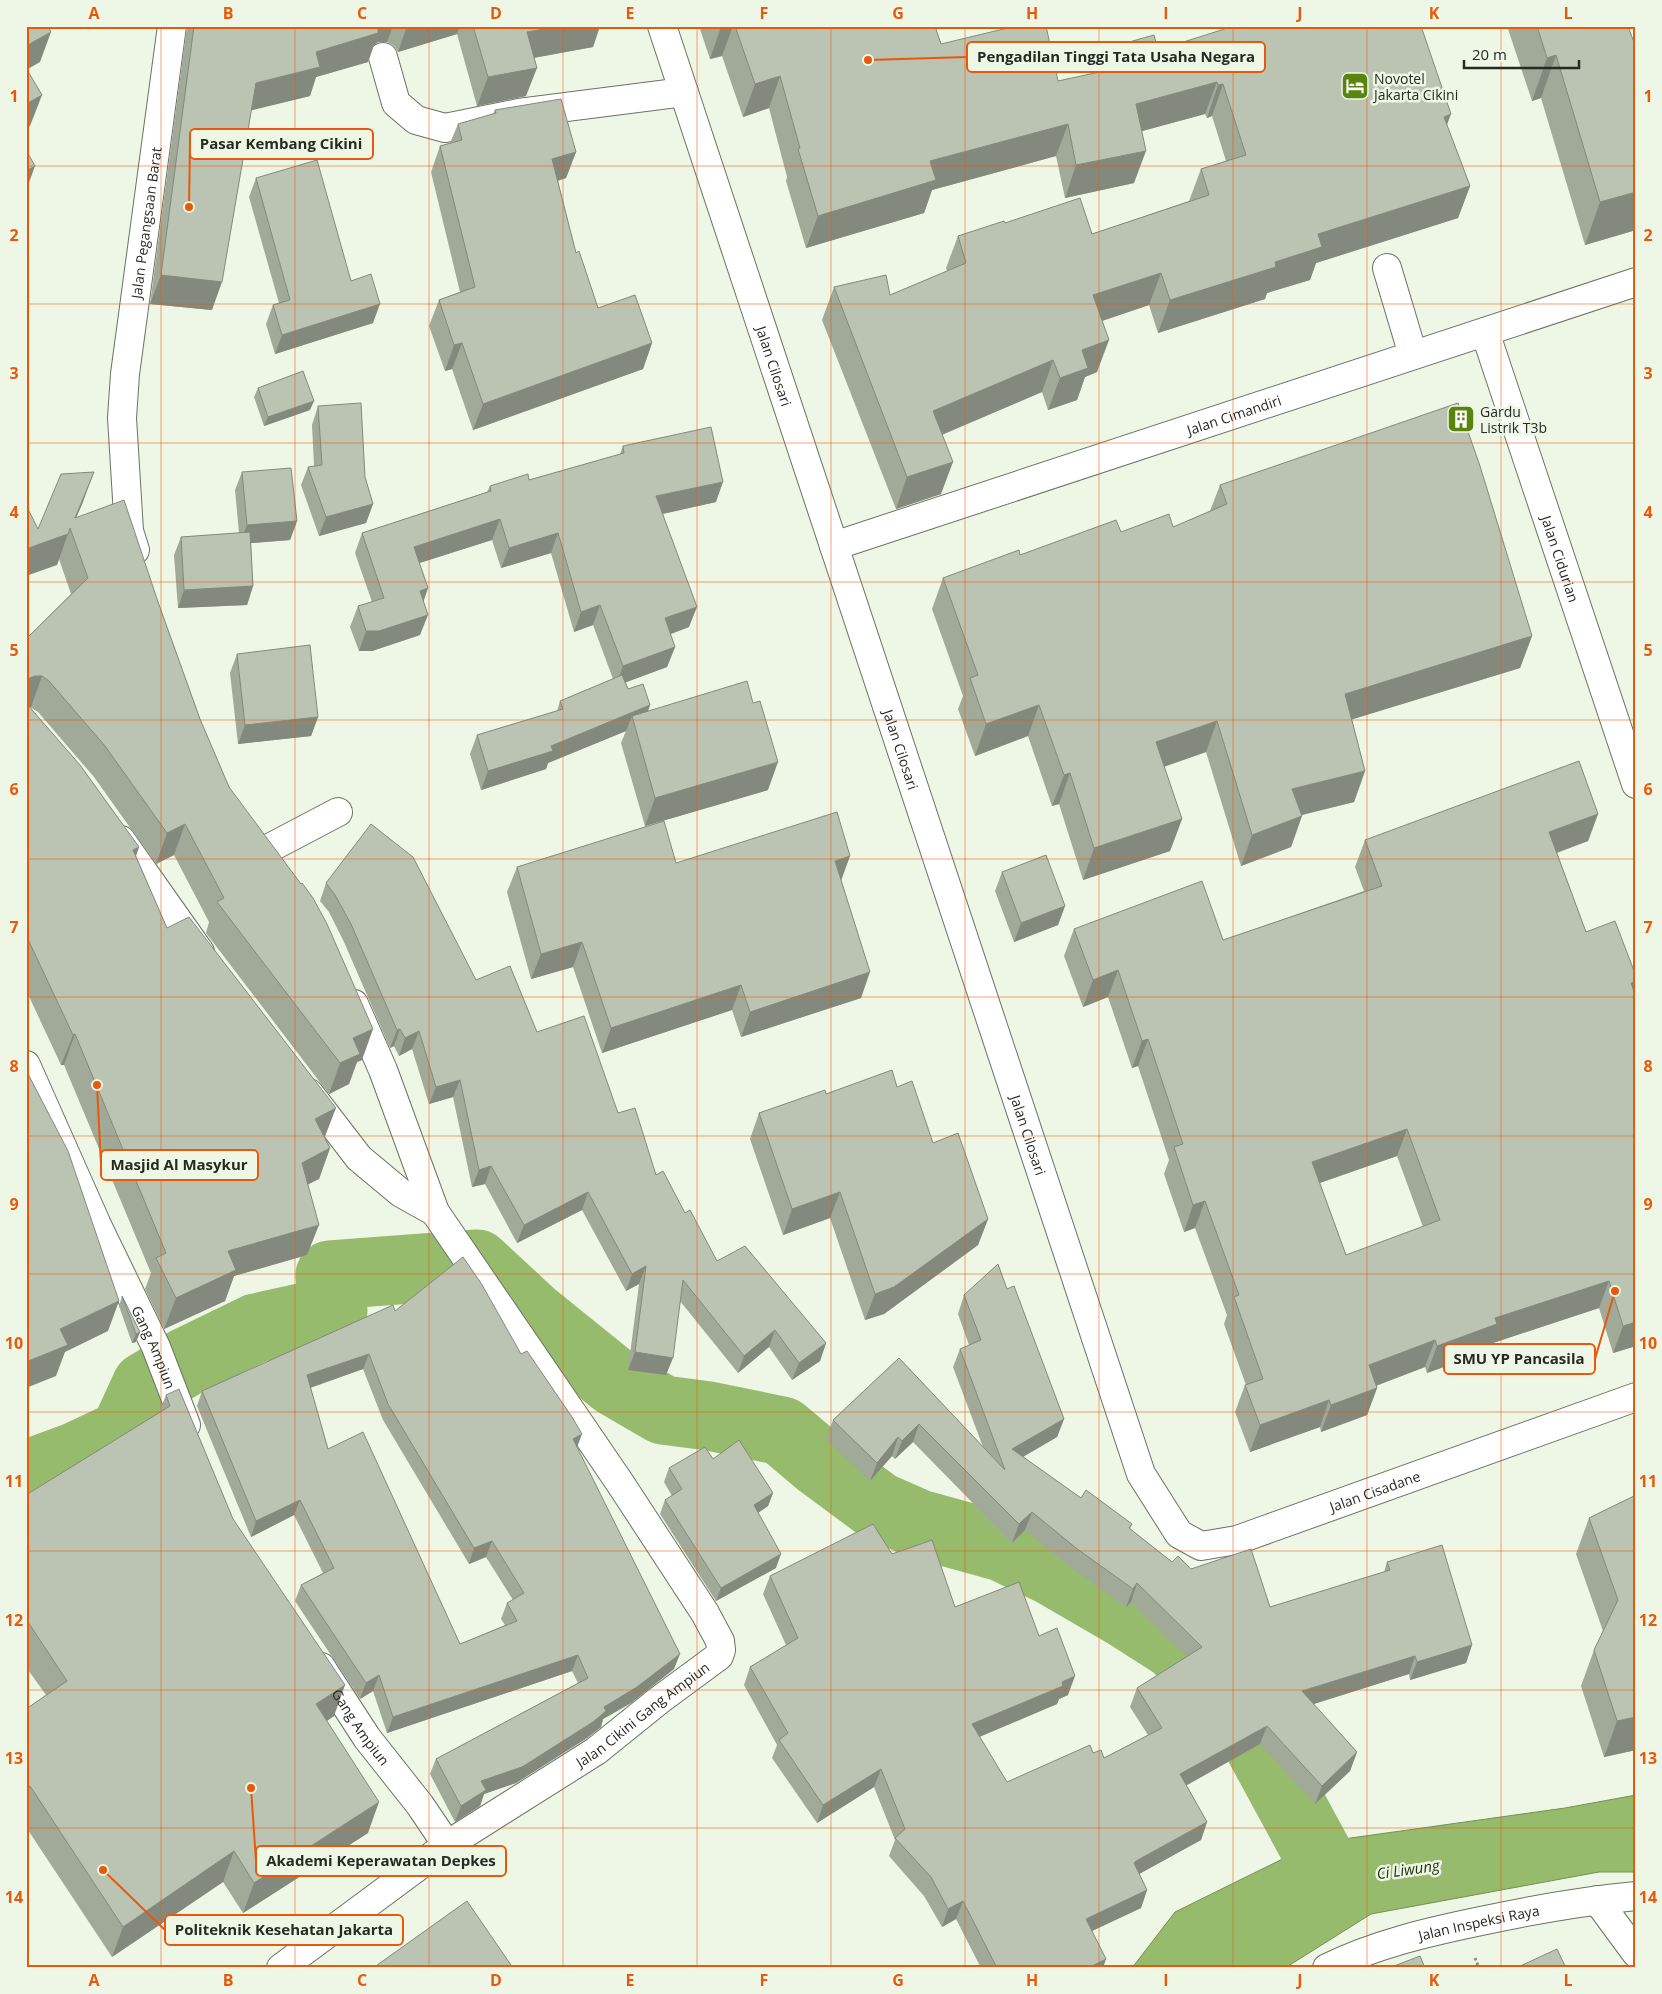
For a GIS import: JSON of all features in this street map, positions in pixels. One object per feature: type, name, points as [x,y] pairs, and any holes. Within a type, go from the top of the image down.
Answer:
[{"type":"street","name":"Jalan Pegangsaan Barat","points":[[144,577],[129,531],[122,418],[125,374],[172,26]]},
{"type":"street","name":"Jalan Cilosari","points":[[662,26],[1141,1474]]},
{"type":"street","points":[[383,57],[396,103],[416,120],[445,128],[519,114],[684,92]]},
{"type":"street","points":[[1387,268],[1413,355]]},
{"type":"street","name":"Jalan Cimandiri","points":[[834,546],[1636,282]]},
{"type":"street","name":"Jalan Cidurian","points":[[1485,332],[1636,784]]},
{"type":"street","points":[[280,874],[254,842],[338,812]]},
{"type":"street","points":[[104,817],[217,975]]},
{"type":"street","points":[[345,983],[384,1070],[435,1212]]},
{"type":"street","name":"Gang Ampiun","points":[[26,1065],[77,1183],[156,1347],[194,1445]]},
{"type":"street","points":[[294,1074],[359,1158],[402,1193],[435,1212]]},
{"type":"street","name":"Jalan Cikini Gang Ampiun","points":[[281,1968],[447,1845],[596,1751],[658,1701],[719,1656],[721,1650],[720,1641],[700,1605],[620,1483],[435,1212]]},
{"type":"street","name":"Jalan Cisadane","points":[[1141,1474],[1180,1534],[1201,1546],[1237,1540],[1636,1397]]},
{"type":"street","name":"Gang Ampiun","points":[[308,1647],[367,1738],[420,1805],[447,1845]]},
{"type":"street","name":"Jalan Inspeksi Raya","points":[[1327,1968],[1353,1955],[1388,1943],[1538,1909],[1636,1896]]},
{"type":"street","points":[[1597,1900],[1636,1953]]},
{"type":"water","name":"Ci Liwung","points":[[1636,1795],[1636,1872],[1599,1872],[1371,1914],[1285,1968],[1132,1968],[1175,1912],[1315,1843],[1565,1808]]},
{"type":"building","points":[[26,26],[48,26],[51,32],[26,46]]},
{"type":"building","points":[[194,26],[378,26],[378,33],[316,52],[320,67],[256,83],[222,282],[161,275]]},
{"type":"building","points":[[473,26],[560,26],[527,32],[537,68],[488,77]]},
{"type":"building","points":[[735,26],[935,26],[941,44],[1016,26],[1046,26],[1058,81],[1127,66],[1122,44],[1154,35],[1158,50],[1234,26],[1421,26],[1451,114],[1444,117],[1470,186],[1318,234],[1322,247],[1275,262],[1276,267],[1170,300],[1161,273],[1093,295],[1109,340],[1082,350],[1088,368],[1060,378],[1053,360],[933,411],[953,462],[907,477],[834,287],[886,275],[890,295],[966,263],[958,236],[1004,221],[1005,223],[1080,198],[1092,234],[1209,195],[1201,169],[1246,155],[1223,84],[1218,85],[1217,82],[1136,104],[1146,151],[1076,165],[1068,124],[930,161],[936,180],[818,216],[798,149],[800,148],[780,76],[755,84]]},
{"type":"building","points":[[1537,26],[1628,26],[1636,48],[1636,192],[1600,202],[1556,55],[1547,58]]},
{"type":"building","points":[[26,68],[42,95],[26,104]]},
{"type":"building","points":[[561,99],[576,152],[552,159],[576,253],[579,251],[598,308],[635,295],[652,343],[483,404],[462,343],[454,345],[439,300],[475,287],[440,146],[462,140],[458,124],[496,113],[495,110]]},
{"type":"building","points":[[26,150],[35,166],[26,171]]},
{"type":"building","points":[[317,160],[351,281],[371,274],[380,304],[282,335],[273,305],[290,300],[256,178]]},
{"type":"building","points":[[303,371],[314,401],[268,417],[258,388]]},
{"type":"building","points":[[361,403],[365,477],[373,504],[326,517],[308,467],[322,465],[318,406]]},
{"type":"building","points":[[1458,403],[1480,466],[1532,636],[1345,694],[1365,771],[1292,789],[1302,816],[1252,835],[1217,721],[1156,742],[1182,819],[1094,848],[1070,773],[1064,775],[1039,705],[986,724],[970,678],[978,675],[943,578],[1019,550],[1020,555],[1116,520],[1121,532],[1169,514],[1173,527],[1227,504],[1220,485]]},
{"type":"building","points":[[711,427],[723,482],[656,496],[697,607],[665,618],[675,647],[623,666],[600,605],[581,612],[558,533],[509,548],[500,519],[414,547],[428,588],[420,591],[428,615],[379,631],[366,631],[358,606],[384,598],[362,533],[491,491],[490,486],[528,474],[529,480],[624,453],[623,446]]},
{"type":"building","points":[[291,468],[297,521],[247,525],[242,472]]},
{"type":"building","points":[[94,472],[75,518],[124,500],[200,719],[229,787],[313,898],[327,924],[373,1029],[353,1038],[360,1054],[340,1063],[217,902],[224,898],[185,824],[167,833],[105,746],[49,681],[42,676],[35,676],[26,681],[26,639],[88,578],[70,528],[68,534],[26,549],[26,505],[38,529],[61,474]]},
{"type":"building","points":[[250,532],[253,586],[184,590],[181,537]]},
{"type":"building","points":[[310,645],[318,717],[245,725],[237,654]]},
{"type":"building","points":[[622,675],[628,689],[643,684],[650,705],[551,746],[553,751],[488,771],[477,735],[563,709],[560,701]]},
{"type":"building","points":[[747,681],[753,703],[760,701],[778,762],[655,798],[632,716]]},
{"type":"building","points":[[26,703],[80,765],[139,847],[133,850],[167,928],[189,917],[336,1108],[315,1119],[330,1148],[302,1163],[319,1225],[228,1251],[236,1270],[176,1298],[156,1258],[166,1253],[75,1034],[73,1035],[26,935]]},
{"type":"building","points":[[1579,761],[1598,814],[1549,832],[1586,932],[1615,921],[1636,976],[1636,982],[1631,983],[1636,997],[1636,1322],[1623,1326],[1609,1281],[1495,1318],[1497,1324],[1437,1346],[1435,1340],[1369,1365],[1377,1388],[1331,1405],[1329,1400],[1260,1425],[1245,1385],[1263,1379],[1234,1297],[1239,1295],[1205,1201],[1193,1205],[1174,1147],[1183,1144],[1148,1039],[1142,1041],[1118,970],[1093,980],[1074,929],[1202,881],[1223,940],[1382,886],[1365,840]],"holes":[[[1407,1129],[1440,1220],[1346,1255],[1312,1162]]]},
{"type":"building","points":[[837,812],[850,856],[835,861],[870,972],[750,1012],[741,985],[611,1028],[582,942],[541,954],[517,867],[664,821],[676,863]]},
{"type":"building","points":[[371,824],[413,857],[476,980],[510,966],[537,1032],[584,1016],[618,1113],[635,1108],[656,1175],[663,1171],[685,1213],[690,1210],[717,1261],[745,1246],[826,1343],[799,1363],[775,1330],[744,1356],[683,1280],[673,1358],[635,1352],[646,1266],[632,1274],[588,1192],[524,1225],[491,1166],[479,1170],[460,1080],[436,1087],[419,1031],[405,1038],[400,1029],[397,1030],[351,924],[326,883]]},
{"type":"building","points":[[1046,855],[1065,906],[1021,923],[1002,872]]},
{"type":"building","points":[[26,1070],[68,1151],[119,1301],[60,1329],[68,1345],[26,1362]]},
{"type":"building","points":[[892,1070],[897,1087],[912,1081],[933,1143],[958,1133],[988,1219],[894,1287],[875,1294],[840,1192],[792,1209],[759,1113],[825,1090],[826,1094]]},
{"type":"building","points":[[463,1257],[481,1283],[521,1354],[527,1351],[582,1434],[573,1439],[680,1654],[637,1687],[604,1707],[606,1711],[593,1722],[522,1767],[481,1781],[486,1790],[461,1806],[436,1759],[588,1678],[578,1655],[393,1717],[379,1675],[366,1683],[301,1585],[334,1568],[300,1500],[256,1521],[202,1391],[393,1305],[395,1311]],"holes":[[[369,1354],[388,1404],[474,1548],[492,1541],[524,1593],[507,1603],[517,1621],[460,1644],[363,1432],[328,1449],[307,1375]]]},
{"type":"building","points":[[998,1264],[1007,1289],[1014,1286],[1064,1419],[1012,1449],[1081,1498],[1086,1490],[1132,1524],[1129,1528],[1172,1562],[1178,1556],[1191,1569],[1251,1549],[1270,1607],[1390,1570],[1387,1562],[1442,1545],[1472,1645],[1417,1662],[1415,1656],[1302,1691],[1357,1752],[1322,1786],[1267,1726],[1180,1774],[1207,1822],[1134,1863],[1147,1890],[1086,1919],[1106,1959],[1088,1968],[997,1968],[963,1901],[948,1909],[931,1877],[895,1838],[905,1829],[881,1769],[823,1805],[779,1740],[788,1733],[750,1667],[798,1638],[770,1576],[873,1524],[892,1554],[932,1540],[955,1607],[1019,1582],[1039,1636],[1057,1628],[1075,1676],[1062,1682],[1063,1686],[972,1724],[1007,1782],[1090,1745],[1093,1753],[1101,1750],[1104,1758],[1162,1728],[1137,1688],[1202,1647],[1137,1583],[1133,1589],[1076,1548],[1032,1512],[1019,1524],[919,1424],[902,1441],[898,1437],[877,1463],[833,1420],[899,1358],[1005,1470],[960,1349],[981,1340],[964,1295]]},
{"type":"building","points":[[122,1296],[140,1332],[136,1334]]},
{"type":"building","points":[[179,1389],[233,1519],[345,1685],[316,1704],[379,1802],[254,1883],[234,1851],[123,1927],[30,1786],[26,1789],[26,1709],[67,1681],[26,1619],[26,1495],[170,1406],[166,1395]]},
{"type":"building","points":[[739,1440],[773,1493],[754,1505],[781,1554],[721,1588],[665,1500],[682,1489],[669,1468],[705,1447],[713,1459]]},
{"type":"building","points":[[1636,1495],[1636,1717],[1617,1721],[1594,1650],[1618,1600],[1589,1518]]},
{"type":"building","points":[[467,1901],[513,1968],[373,1968]]},
{"type":"building","points":[[1557,1949],[1566,1968],[1516,1968]]},
{"type":"building","points":[[1420,1956],[1425,1968],[1389,1968]]},
{"type":"waterway","points":[[26,1475],[75,1457],[124,1434],[146,1386],[186,1362],[256,1328],[333,1311],[330,1275],[477,1264],[532,1315],[615,1382],[663,1410],[709,1416],[782,1431],[820,1463],[878,1506],[919,1524],[1002,1547],[1052,1571],[1126,1614],[1176,1646],[1244,1718],[1332,1880]]},
{"type":"place","name":"Pengadilan Tinggi Tata Usaha Negara","points":[[868,60]]},
{"type":"place","name":"Novotel Jakarta Cikini","points":[[1355,86]]},
{"type":"place","name":"Pasar Kembang Cikini","points":[[189,207]]},
{"type":"place","name":"Gardu Listrik T3b","points":[[1461,419]]},
{"type":"place","name":"Masjid Al Masykur","points":[[97,1085]]},
{"type":"place","name":"SMU YP Pancasila","points":[[1615,1291]]},
{"type":"place","name":"Akademi Keperawatan Depkes","points":[[251,1788]]},
{"type":"place","name":"Politeknik Kesehatan Jakarta","points":[[103,1870]]}]
